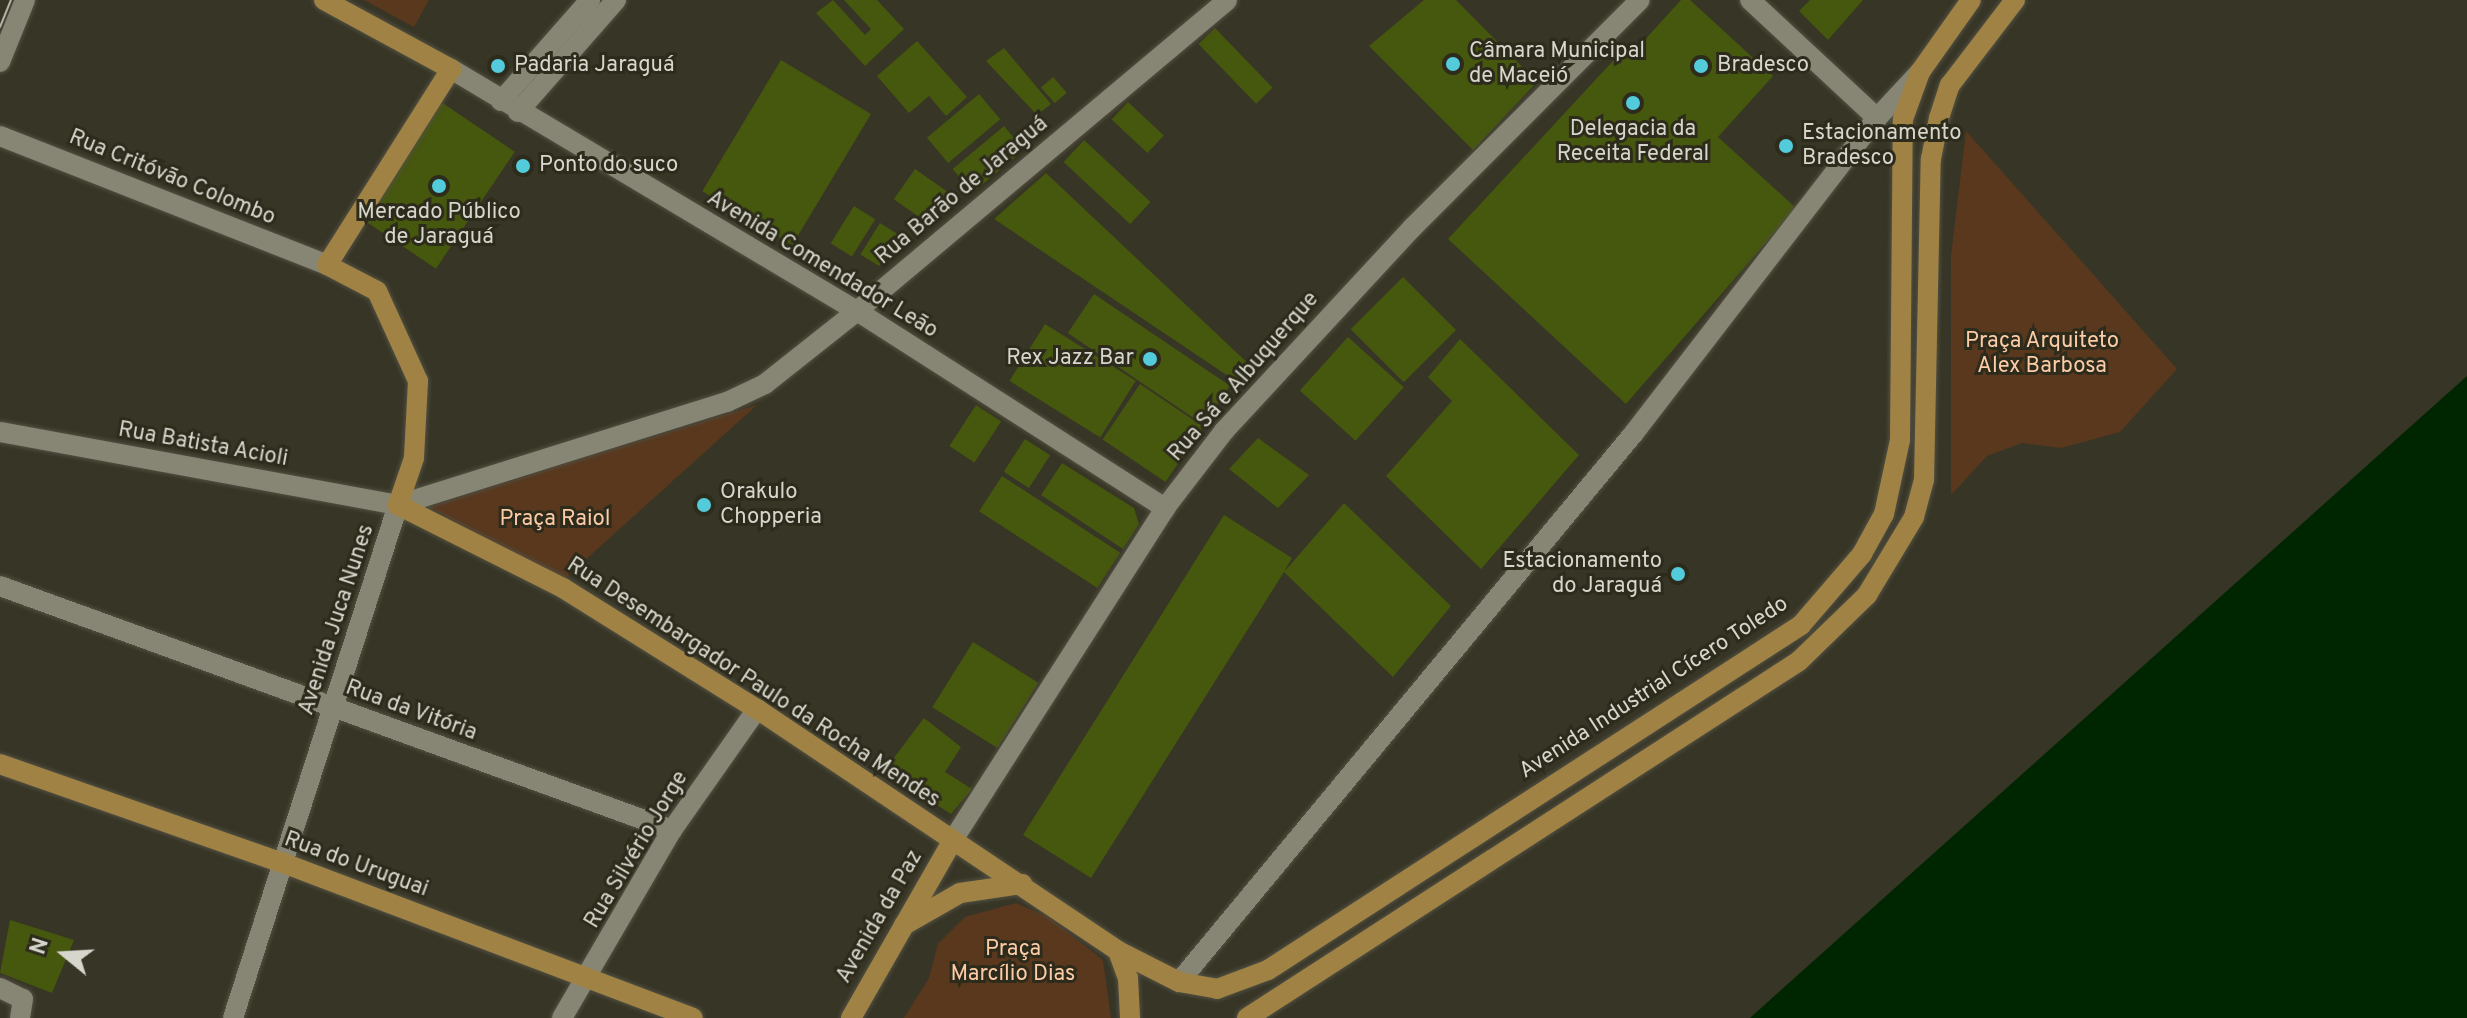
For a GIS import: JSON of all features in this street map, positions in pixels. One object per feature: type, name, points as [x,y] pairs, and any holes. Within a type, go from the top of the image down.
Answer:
[{"type":"main road","name":"Avenida Comendador Leão","points":[[324,0],[451,69]]},
{"type":"main road","name":"Avenida Industrial Cícero Toledo","points":[[1022,884],[1118,951],[1179,982],[1217,989],[1268,970],[1801,625],[1830,597],[1862,554],[1895,477],[1903,119],[1920,72],[1971,0]]},
{"type":"main road","points":[[1247,1018],[1799,661],[1867,595],[1902,541],[1924,480],[1931,159],[1939,118],[1950,85],[2015,0]]},
{"type":"main road","points":[[327,265],[451,69]]},
{"type":"main road","name":"Avenida Juca Nunes","points":[[327,265],[377,291],[418,381],[414,458],[398,505]]},
{"type":"main road","name":"Rua Desembargador Paulo da Rocha Mendes","points":[[398,505],[563,588],[757,709],[1022,884]]},
{"type":"main road","name":"Rua do Uruguai","points":[[0,764],[283,863],[693,1018]]},
{"type":"main road","name":"Avenida da Paz","points":[[851,1018],[898,929],[953,840]]},
{"type":"main road","points":[[898,929],[960,893],[1022,884]]},
{"type":"main road","points":[[1118,951],[1128,978],[1130,1018]]},
{"type":"street","points":[[0,62],[25,0]]},
{"type":"street","points":[[510,107],[590,0]]},
{"type":"street","points":[[510,107],[616,0]]},
{"type":"street","name":"Rua Barão de Jaraguá","points":[[398,505],[727,402],[765,384],[857,311],[1227,0]]},
{"type":"street","name":"Rua Sá e Albuquerque","points":[[953,840],[1165,508],[1303,342],[1640,0]]},
{"type":"street","points":[[1750,0],[1877,118]]},
{"type":"street","name":"Avenida Comendador Leão","points":[[451,69],[510,107],[857,311],[1165,508]]},
{"type":"street","points":[[1179,982],[1634,433],[1877,118],[1920,72]]},
{"type":"street","name":"Rua Critóvão Colombo","points":[[0,136],[327,265]]},
{"type":"street","name":"Rua Batista Acioli","points":[[0,432],[398,505]]},
{"type":"street","name":"Avenida Juca Nunes","points":[[233,1018],[398,505]]},
{"type":"street","name":"Rua da Vitória","points":[[0,586],[672,830]]},
{"type":"street","name":"Rua Silvério Jorge","points":[[562,1018],[672,830],[757,709]]},
{"type":"street","points":[[0,988],[23,999],[20,1018]]},
{"type":"green space","points":[[364,0],[429,0],[414,27]]},
{"type":"green space","name":"Praça Arquiteto Alex Barbosa","points":[[1966,131],[2177,369],[2120,432],[2061,448],[2022,443],[1987,456],[1951,495],[1951,256]]},
{"type":"green space","name":"Praça Raiol","points":[[757,405],[562,581],[429,507],[558,466]]},
{"type":"green space","name":"Praça Marcílio Dias","points":[[1016,903],[1050,918],[1103,960],[1111,1018],[904,1018],[929,978],[938,944],[965,917]]},
{"type":"shaded area","points":[[2467,376],[2467,1018],[1750,1018],[1771,999]]},
{"type":"building","points":[[833,0],[865,35],[871,29],[844,0],[877,0],[904,29],[865,66],[816,13]]},
{"type":"building","name":"Câmara Municipal de Maceió","points":[[1424,0],[1456,0],[1537,82],[1473,150],[1369,46]]},
{"type":"building","name":"Delegacia da Receita Federal","points":[[1681,0],[1690,0],[1773,76],[1718,137],[1796,208],[1626,404],[1448,239],[1623,50],[1630,56]]},
{"type":"building","points":[[1810,0],[1863,0],[1828,40],[1799,11]]},
{"type":"building","points":[[1215,28],[1273,88],[1256,104],[1198,44]]},
{"type":"building","points":[[917,41],[967,97],[946,116],[929,96],[909,113],[877,76]]},
{"type":"building","points":[[1004,48],[1051,104],[1037,115],[986,61]]},
{"type":"building","points":[[781,60],[871,114],[792,245],[702,191]]},
{"type":"building","points":[[1053,77],[1067,93],[1055,103],[1041,87]]},
{"type":"building","points":[[979,94],[1000,119],[948,163],[927,138]]},
{"type":"building","name":"Mercado Público de Jaraguá","points":[[441,102],[515,152],[436,269],[362,219]]},
{"type":"building","points":[[1128,102],[1164,135],[1147,153],[1112,120]]},
{"type":"building","points":[[1004,126],[1024,150],[973,193],[953,169]]},
{"type":"building","points":[[1084,140],[1151,202],[1130,224],[1064,162]]},
{"type":"building","points":[[915,169],[954,196],[932,226],[894,199]]},
{"type":"building","points":[[1046,173],[1254,369],[1240,384],[994,219]]},
{"type":"building","points":[[854,206],[875,219],[852,257],[831,243]]},
{"type":"building","points":[[880,223],[899,235],[879,266],[860,254]]},
{"type":"building","points":[[1403,277],[1456,330],[1404,382],[1351,329]]},
{"type":"building","name":"Rex Jazz Bar","points":[[1094,294],[1230,386],[1204,425],[1068,333]]},
{"type":"building","points":[[1045,324],[1136,381],[1100,438],[1009,381]]},
{"type":"building","points":[[1348,337],[1404,387],[1356,441],[1300,391]]},
{"type":"building","points":[[1460,339],[1579,455],[1481,569],[1386,476],[1452,401],[1428,377]]},
{"type":"building","points":[[1140,384],[1203,426],[1166,482],[1103,440]]},
{"type":"building","points":[[976,405],[1001,421],[974,462],[949,446]]},
{"type":"building","points":[[1258,438],[1309,475],[1278,508],[1229,469]]},
{"type":"building","points":[[1025,439],[1050,455],[1029,488],[1004,472]]},
{"type":"building","points":[[1062,463],[1134,508],[1139,524],[1123,549],[1041,495]]},
{"type":"building","points":[[1002,476],[1120,553],[1097,588],[979,511]]},
{"type":"building","points":[[1344,503],[1451,606],[1393,677],[1284,572]]},
{"type":"building","points":[[1224,515],[1292,558],[1091,878],[1023,835]]},
{"type":"building","points":[[973,642],[1038,683],[997,748],[932,707]]},
{"type":"building","points":[[924,718],[961,747],[945,772],[972,789],[951,814],[884,771]]},
{"type":"building","points":[[10,920],[74,940],[52,993],[0,973]]},
{"type":"tram line","points":[[0,27],[11,0]]},
{"type":"place","name":"Câmara Municipal de Maceió","points":[[1453,64]]},
{"type":"place","name":"Padaria Jaraguá","points":[[498,66]]},
{"type":"place","name":"Bradesco","points":[[1701,66]]},
{"type":"place","name":"Delegacia da Receita Federal","points":[[1633,103]]},
{"type":"place","name":"Estacionamento Bradesco","points":[[1786,146]]},
{"type":"place","name":"Ponto do suco","points":[[523,166]]},
{"type":"place","name":"Mercado Público de Jaraguá","points":[[439,186]]},
{"type":"place","name":"Rex Jazz Bar","points":[[1150,359]]},
{"type":"place","name":"Orakulo Chopperia","points":[[704,505]]},
{"type":"place","name":"Estacionamento do Jaraguá","points":[[1678,574]]}]
